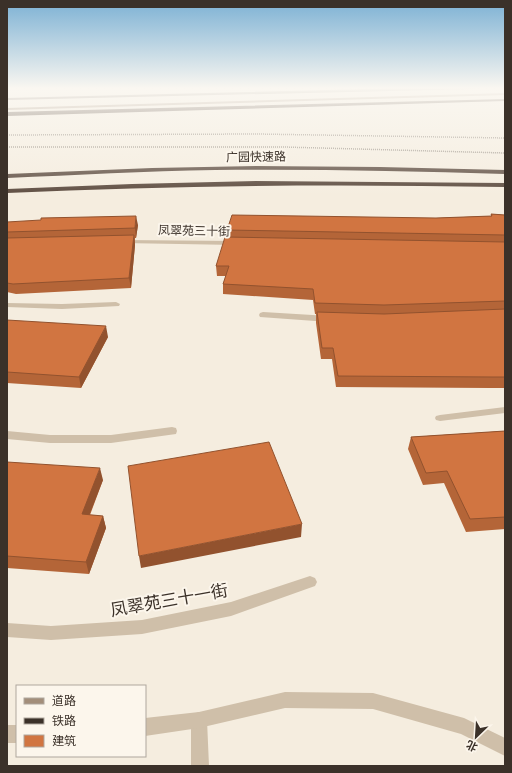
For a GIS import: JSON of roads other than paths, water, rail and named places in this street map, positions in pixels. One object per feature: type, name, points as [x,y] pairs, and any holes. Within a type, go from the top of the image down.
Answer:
[{"type":"highway","name":"广园快速路","points":[[7,176],[173,169],[283,168],[410,169],[505,172]]},
{"type":"highway","name":"广园快速路","points":[[7,190],[178,183],[285,181],[505,185]]},
{"type":"street","name":"凤翠苑三十街","points":[[115,242],[146,241],[242,243]]},
{"type":"street","points":[[7,305],[40,308],[70,308],[116,304]]},
{"type":"street","points":[[263,316],[334,320]]},
{"type":"street","points":[[440,418],[505,410]]},
{"type":"street","points":[[7,435],[50,440],[111,439],[172,430]]},
{"type":"street","name":"凤翠苑三十一街","points":[[7,630],[51,633],[142,627],[231,609],[310,582]]},
{"type":"street","points":[[146,727],[199,720],[286,700],[373,701],[464,726],[505,747]]},
{"type":"street","points":[[199,720],[200,766]]},
{"type":"railway","points":[[7,135],[256,134],[505,138]]},
{"type":"railway","points":[[7,147],[283,147],[505,153]]}]
